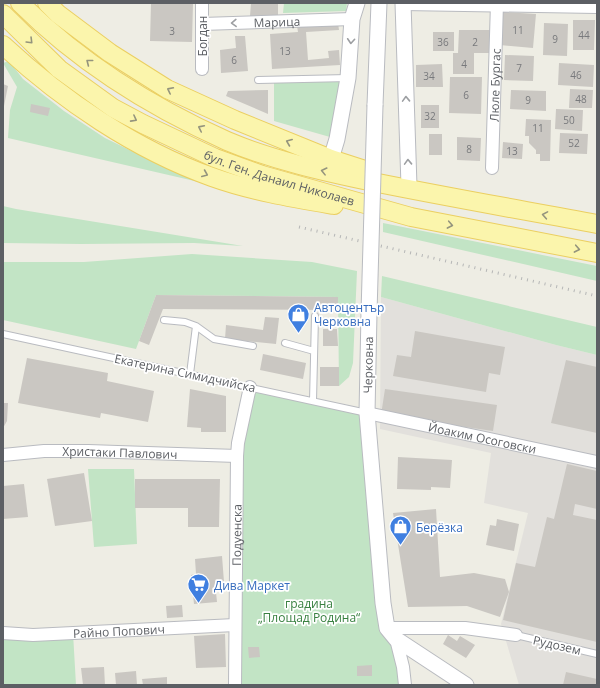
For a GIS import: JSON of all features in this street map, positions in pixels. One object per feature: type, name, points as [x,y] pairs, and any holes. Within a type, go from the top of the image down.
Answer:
[{"type":"main road","name":"бул. Ген. Данаил Николаев","points":[[20,3],[41,25],[97,68],[151,103],[228,141],[288,162],[336,174],[597,224]]},
{"type":"main road","points":[[47,3],[58,14],[110,53],[167,89],[234,120],[331,159],[413,188]]},
{"type":"main road","name":"бул. Ген. Данаил Николаев","points":[[3,14],[59,69],[113,108],[215,158],[262,175],[411,217],[597,253]]},
{"type":"main road","points":[[3,45],[24,65],[48,84],[98,119],[144,147],[181,164],[212,177],[257,190],[300,199],[411,217]]},
{"type":"street","name":"Богдан","points":[[202,3],[202,69]]},
{"type":"street","points":[[331,159],[338,139],[348,78],[352,19],[356,3]]},
{"type":"street","name":"Черковна","points":[[379,3],[367,413],[383,603],[392,633]]},
{"type":"street","points":[[413,188],[403,4],[497,4],[597,7]]},
{"type":"street","name":"Люле Бургас","points":[[492,168],[497,4]]},
{"type":"street","name":"Марица","points":[[202,24],[352,19]]},
{"type":"street","name":"Подуенска","points":[[235,685],[237,456],[238,443],[250,387]]},
{"type":"street","name":"Йоаким Осоговски","points":[[367,413],[597,462]]},
{"type":"street","name":"Христаки Павлович","points":[[3,455],[44,451],[88,451],[237,456]]},
{"type":"street","name":"Райно Попович","points":[[3,633],[33,635],[235,625]]},
{"type":"street","points":[[392,633],[465,628],[516,635]]},
{"type":"street","points":[[392,633],[403,668],[404,685]]},
{"type":"street","points":[[392,633],[466,685]]},
{"type":"lane","points":[[258,80],[348,78]]},
{"type":"lane","points":[[313,400],[315,316]]},
{"type":"lane","points":[[164,320],[185,322],[196,326],[214,339],[253,346]]},
{"type":"lane","points":[[190,374],[196,326]]},
{"type":"lane","name":"Екатерина Симидчийска","points":[[3,334],[313,400],[367,413]]},
{"type":"lane","points":[[285,343],[314,351]]},
{"type":"lane","name":"Рудозем","points":[[516,635],[597,654]]},
{"type":"shaded area","points":[[381,297],[597,355],[597,685],[519,685],[501,624],[528,513],[484,503],[491,453],[380,429]]},
{"type":"green space","points":[[284,3],[347,3],[346,11],[283,13]]},
{"type":"green space","points":[[9,61],[23,79],[64,111],[105,138],[148,159],[212,185],[8,138],[10,110],[17,87],[3,63]]},
{"type":"green space","points":[[348,78],[337,139],[274,121],[274,80]]},
{"type":"green space","points":[[3,206],[243,246],[194,243],[3,243]]},
{"type":"green space","points":[[383,223],[597,266],[597,281],[383,232]]},
{"type":"green space","points":[[192,254],[312,262],[357,271],[353,363],[349,377],[339,386],[338,297],[156,295],[136,349],[3,320],[3,262],[84,262]]},
{"type":"green space","points":[[382,276],[597,327],[597,355],[381,297]]},
{"type":"green space","name":"градина „Площад Родина“","points":[[250,387],[367,413],[383,603],[396,639],[401,685],[235,685],[237,476]]},
{"type":"green space","points":[[88,469],[134,469],[137,544],[94,547]]},
{"type":"green space","points":[[3,633],[73,633],[76,685],[3,685]]},
{"type":"building","points":[[151,3],[193,3],[192,42],[150,41]]},
{"type":"building","points":[[251,3],[278,3],[278,17],[250,16]]},
{"type":"building","points":[[503,12],[536,14],[533,48],[500,45]]},
{"type":"building","points":[[573,20],[595,20],[594,50],[573,50]]},
{"type":"building","points":[[338,23],[339,30],[306,32],[308,60],[329,58],[328,51],[339,50],[340,65],[272,69],[270,34],[298,32],[297,26]]},
{"type":"building","points":[[544,23],[568,24],[567,56],[543,55]]},
{"type":"building","points":[[459,30],[491,30],[491,53],[474,53],[474,74],[453,74],[453,53],[458,53]]},
{"type":"building","points":[[433,32],[454,32],[454,51],[433,51]]},
{"type":"building","points":[[235,36],[245,36],[248,71],[221,73],[220,50],[236,48]]},
{"type":"building","points":[[505,55],[534,56],[533,81],[504,80]]},
{"type":"building","points":[[559,63],[594,65],[593,87],[558,85]]},
{"type":"building","points":[[442,64],[443,87],[416,87],[416,65]]},
{"type":"building","points":[[450,77],[482,77],[481,114],[449,113]]},
{"type":"building","points":[[3,84],[8,86],[4,106],[3,106]]},
{"type":"building","points":[[570,89],[593,90],[592,108],[569,108]]},
{"type":"building","points":[[268,90],[268,114],[226,96],[228,91]]},
{"type":"building","points":[[511,90],[546,91],[546,111],[510,109]]},
{"type":"building","points":[[31,104],[50,108],[48,116],[30,112]]},
{"type":"building","points":[[421,105],[439,105],[439,128],[421,128]]},
{"type":"building","points":[[556,109],[583,110],[582,131],[555,129]]},
{"type":"building","points":[[526,119],[551,120],[550,161],[540,161],[540,154],[536,154],[536,150],[529,143],[529,136],[525,136]]},
{"type":"building","points":[[560,133],[588,134],[587,154],[559,153]]},
{"type":"building","points":[[429,134],[442,134],[442,155],[429,155]]},
{"type":"building","points":[[457,137],[481,138],[480,161],[457,160]]},
{"type":"building","points":[[503,142],[523,144],[522,159],[502,158]]},
{"type":"building","points":[[156,295],[338,297],[338,310],[163,309],[149,345],[139,341]]},
{"type":"building","points":[[265,317],[279,318],[276,344],[225,339],[226,325],[263,330]]},
{"type":"building","points":[[323,329],[337,329],[338,346],[323,346]]},
{"type":"building","points":[[415,331],[505,347],[500,375],[489,373],[486,392],[393,376],[397,355],[411,357]]},
{"type":"building","points":[[263,354],[306,363],[303,379],[260,370]]},
{"type":"building","points":[[27,358],[108,373],[107,381],[154,391],[148,422],[101,413],[100,418],[18,403]]},
{"type":"building","points":[[566,360],[597,367],[597,433],[551,423]]},
{"type":"building","points":[[320,367],[339,367],[339,386],[320,386]]},
{"type":"building","points":[[190,389],[226,396],[226,432],[201,432],[201,428],[187,427]]},
{"type":"building","points":[[385,389],[497,405],[493,431],[381,415]]},
{"type":"building","points":[[3,403],[8,403],[7,421],[3,428]]},
{"type":"building","points":[[398,457],[452,460],[450,488],[431,487],[431,490],[397,489]]},
{"type":"building","points":[[567,464],[597,471],[597,509],[575,504],[573,515],[597,520],[597,642],[503,620],[516,563],[535,567],[547,517],[554,519]]},
{"type":"building","points":[[84,473],[92,521],[55,526],[47,479]]},
{"type":"building","points":[[135,479],[220,479],[219,527],[188,527],[188,508],[135,508]]},
{"type":"building","points":[[24,484],[28,517],[3,519],[3,486]]},
{"type":"building","points":[[436,509],[440,577],[474,573],[505,579],[509,592],[500,617],[467,606],[408,607],[393,513]]},
{"type":"building","points":[[497,519],[519,524],[514,551],[486,545],[490,525],[496,526]]},
{"type":"building","points":[[222,556],[224,582],[215,583],[217,602],[194,604],[191,575],[196,574],[195,559]]},
{"type":"building","points":[[182,605],[183,617],[167,618],[166,606]]},
{"type":"building","points":[[225,634],[226,667],[196,668],[194,636]]},
{"type":"building","points":[[448,635],[457,641],[460,636],[475,645],[466,658],[443,644]]},
{"type":"building","points":[[248,647],[259,647],[260,657],[249,658]]},
{"type":"building","points":[[372,665],[372,676],[357,676],[357,666]]},
{"type":"building","points":[[104,667],[105,685],[83,685],[81,668]]},
{"type":"building","points":[[136,671],[137,685],[116,685],[115,673]]},
{"type":"building","points":[[566,672],[597,679],[597,685],[563,685]]},
{"type":"building","points":[[167,677],[167,685],[143,685],[142,679]]},
{"type":"railway","points":[[299,227],[597,296]]},
{"type":"place","name":"Автоцентър Черковна","points":[[298,334]]},
{"type":"place","name":"Берёзка","points":[[401,546]]},
{"type":"place","name":"Дива Маркет","points":[[199,604]]}]
